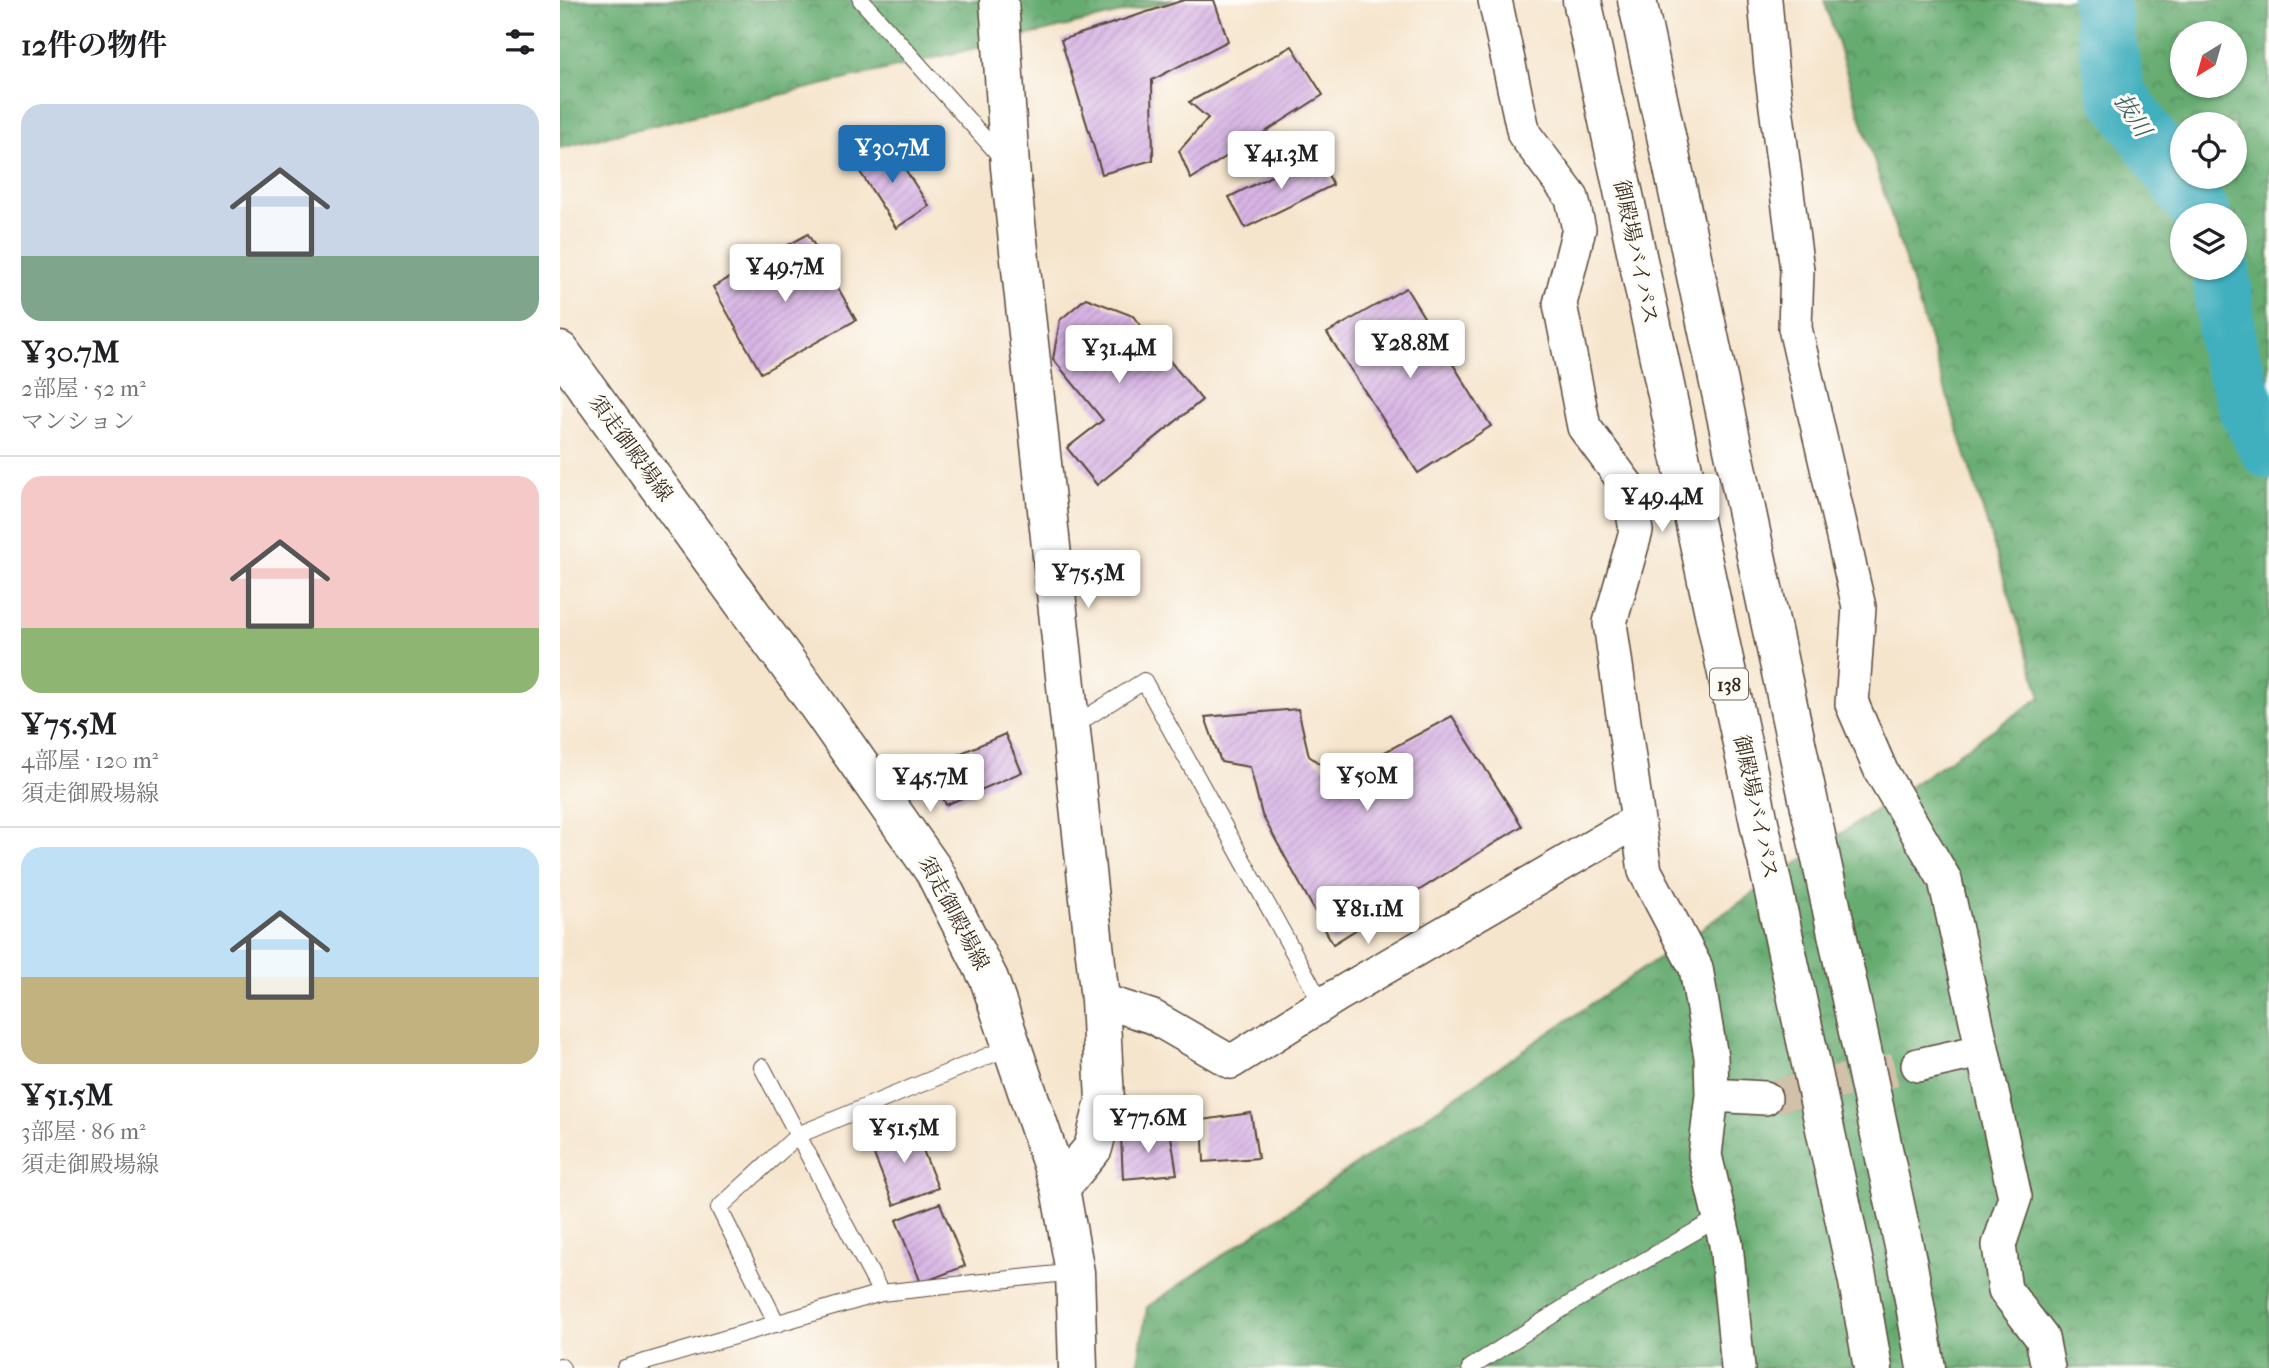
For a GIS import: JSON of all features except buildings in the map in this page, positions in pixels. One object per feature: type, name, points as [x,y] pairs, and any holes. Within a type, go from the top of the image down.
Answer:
[{"type":"main road","points":[[999,0],[1010,167],[1100,1000],[1105,1101],[1093,1148],[1060,1188]]},
{"type":"main road","name":"御殿場バイパス","points":[[1582,0],[1858,1282],[1873,1368]]},
{"type":"main road","name":"138","points":[[1637,0],[1908,1265],[1926,1368]]},
{"type":"main road","name":"須走御殿場線","points":[[560,351],[801,682],[934,871],[989,979],[1060,1188],[1074,1272],[1078,1368]]},
{"type":"street","points":[[1495,0],[1524,134],[1572,198],[1579,229],[1560,303],[1584,427],[1629,488],[1636,531],[1611,622],[1645,872],[1696,968],[1711,1056],[1712,1095],[1705,1155],[1726,1244],[1738,1368]]},
{"type":"street","points":[[1765,0],[1797,270],[1795,328],[1859,607],[1852,704],[1881,771],[1945,880],[2015,1198],[1999,1245],[2005,1290],[2042,1338],[2048,1368]]},
{"type":"street","points":[[1100,1000],[1153,1017],[1231,1062],[1322,1004],[1638,820]]},
{"type":"street","points":[[1918,1065],[1981,1051]]},
{"type":"street","points":[[1712,1095],[1765,1098]]},
{"type":"lane","points":[[861,0],[1010,167]]},
{"type":"lane","points":[[1070,728],[1144,681],[1322,1004]]},
{"type":"lane","points":[[777,1324],[719,1208],[798,1136],[1012,1046]]},
{"type":"lane","points":[[762,1067],[881,1293]]},
{"type":"lane","points":[[1470,1368],[1573,1302],[1720,1217]]},
{"type":"lane","points":[[625,1368],[881,1293],[1074,1272]]},
{"type":"green space","points":[[560,0],[1175,0],[560,148]]},
{"type":"green space","points":[[1824,0],[2269,0],[2269,1368],[1137,1368],[1147,1307],[2041,697]]},
{"type":"waterway","name":"抜川","points":[[2100,0],[2116,92],[2194,203]]},
{"type":"waterway","name":"抜川","points":[[2222,280],[2228,348],[2250,414],[2269,450]]},
{"type":"tunnel","points":[[1765,1098],[1918,1065]]}]
